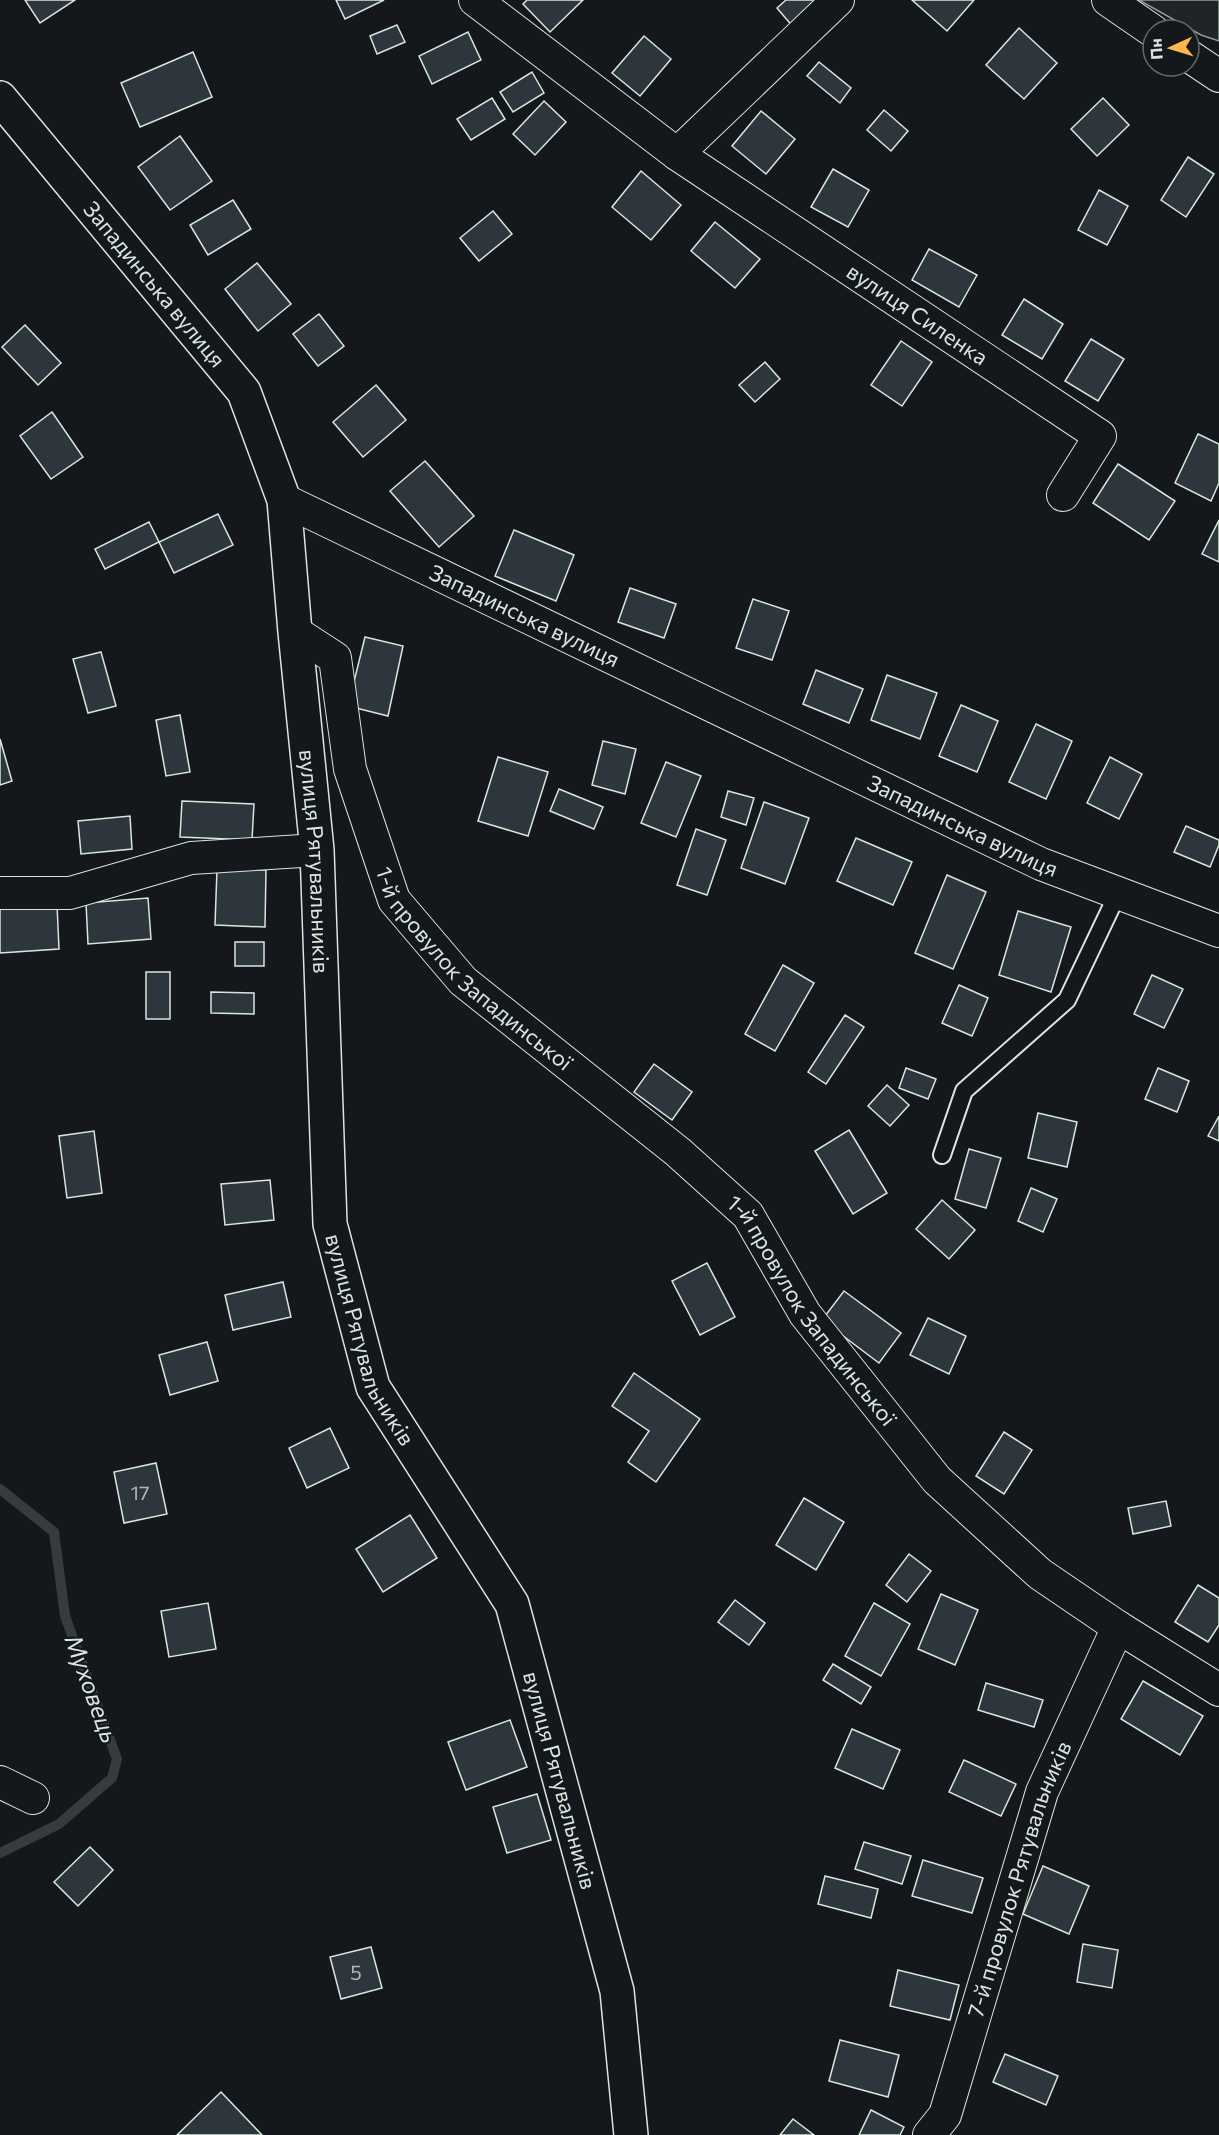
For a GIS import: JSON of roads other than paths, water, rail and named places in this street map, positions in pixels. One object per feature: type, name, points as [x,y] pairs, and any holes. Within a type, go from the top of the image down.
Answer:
[{"type":"main road","name":"Западинська вулиця","points":[[0,98],[244,392],[284,500]]},
{"type":"main road","name":"вулиця Рятувальників","points":[[284,500],[317,850],[330,1224],[373,1387],[512,1604],[617,1991],[631,2135]]},
{"type":"street","name":"вулиця Силенка","points":[[476,0],[677,154],[1100,436],[1063,495]]},
{"type":"street","points":[[677,154],[838,0]]},
{"type":"street","points":[[1108,0],[1141,23]]},
{"type":"street","points":[[1201,64],[1219,76]]},
{"type":"street","name":"Западинська вулиця","points":[[284,500],[1041,864],[1219,931]]},
{"type":"street","name":"1-й провулок Западинської","points":[[295,632],[335,658],[350,769],[394,900],[463,981],[678,1152],[748,1215],[805,1314],[937,1480],[1040,1574],[1118,1627],[1219,1690]]},
{"type":"street","points":[[0,893],[70,893],[191,858],[317,850]]},
{"type":"street","name":"7-й провулок Рятувальників","points":[[929,2135],[945,2115],[1042,1792],[1118,1627]]},
{"type":"street","points":[[0,1782],[33,1798]]},
{"type":"lane","points":[[942,1155],[964,1091],[1068,1000],[1118,893]]},
{"type":"waterway","name":"Муховець","points":[[0,1489],[54,1532],[65,1616],[117,1759],[112,1778],[59,1824],[0,1853]]}]
